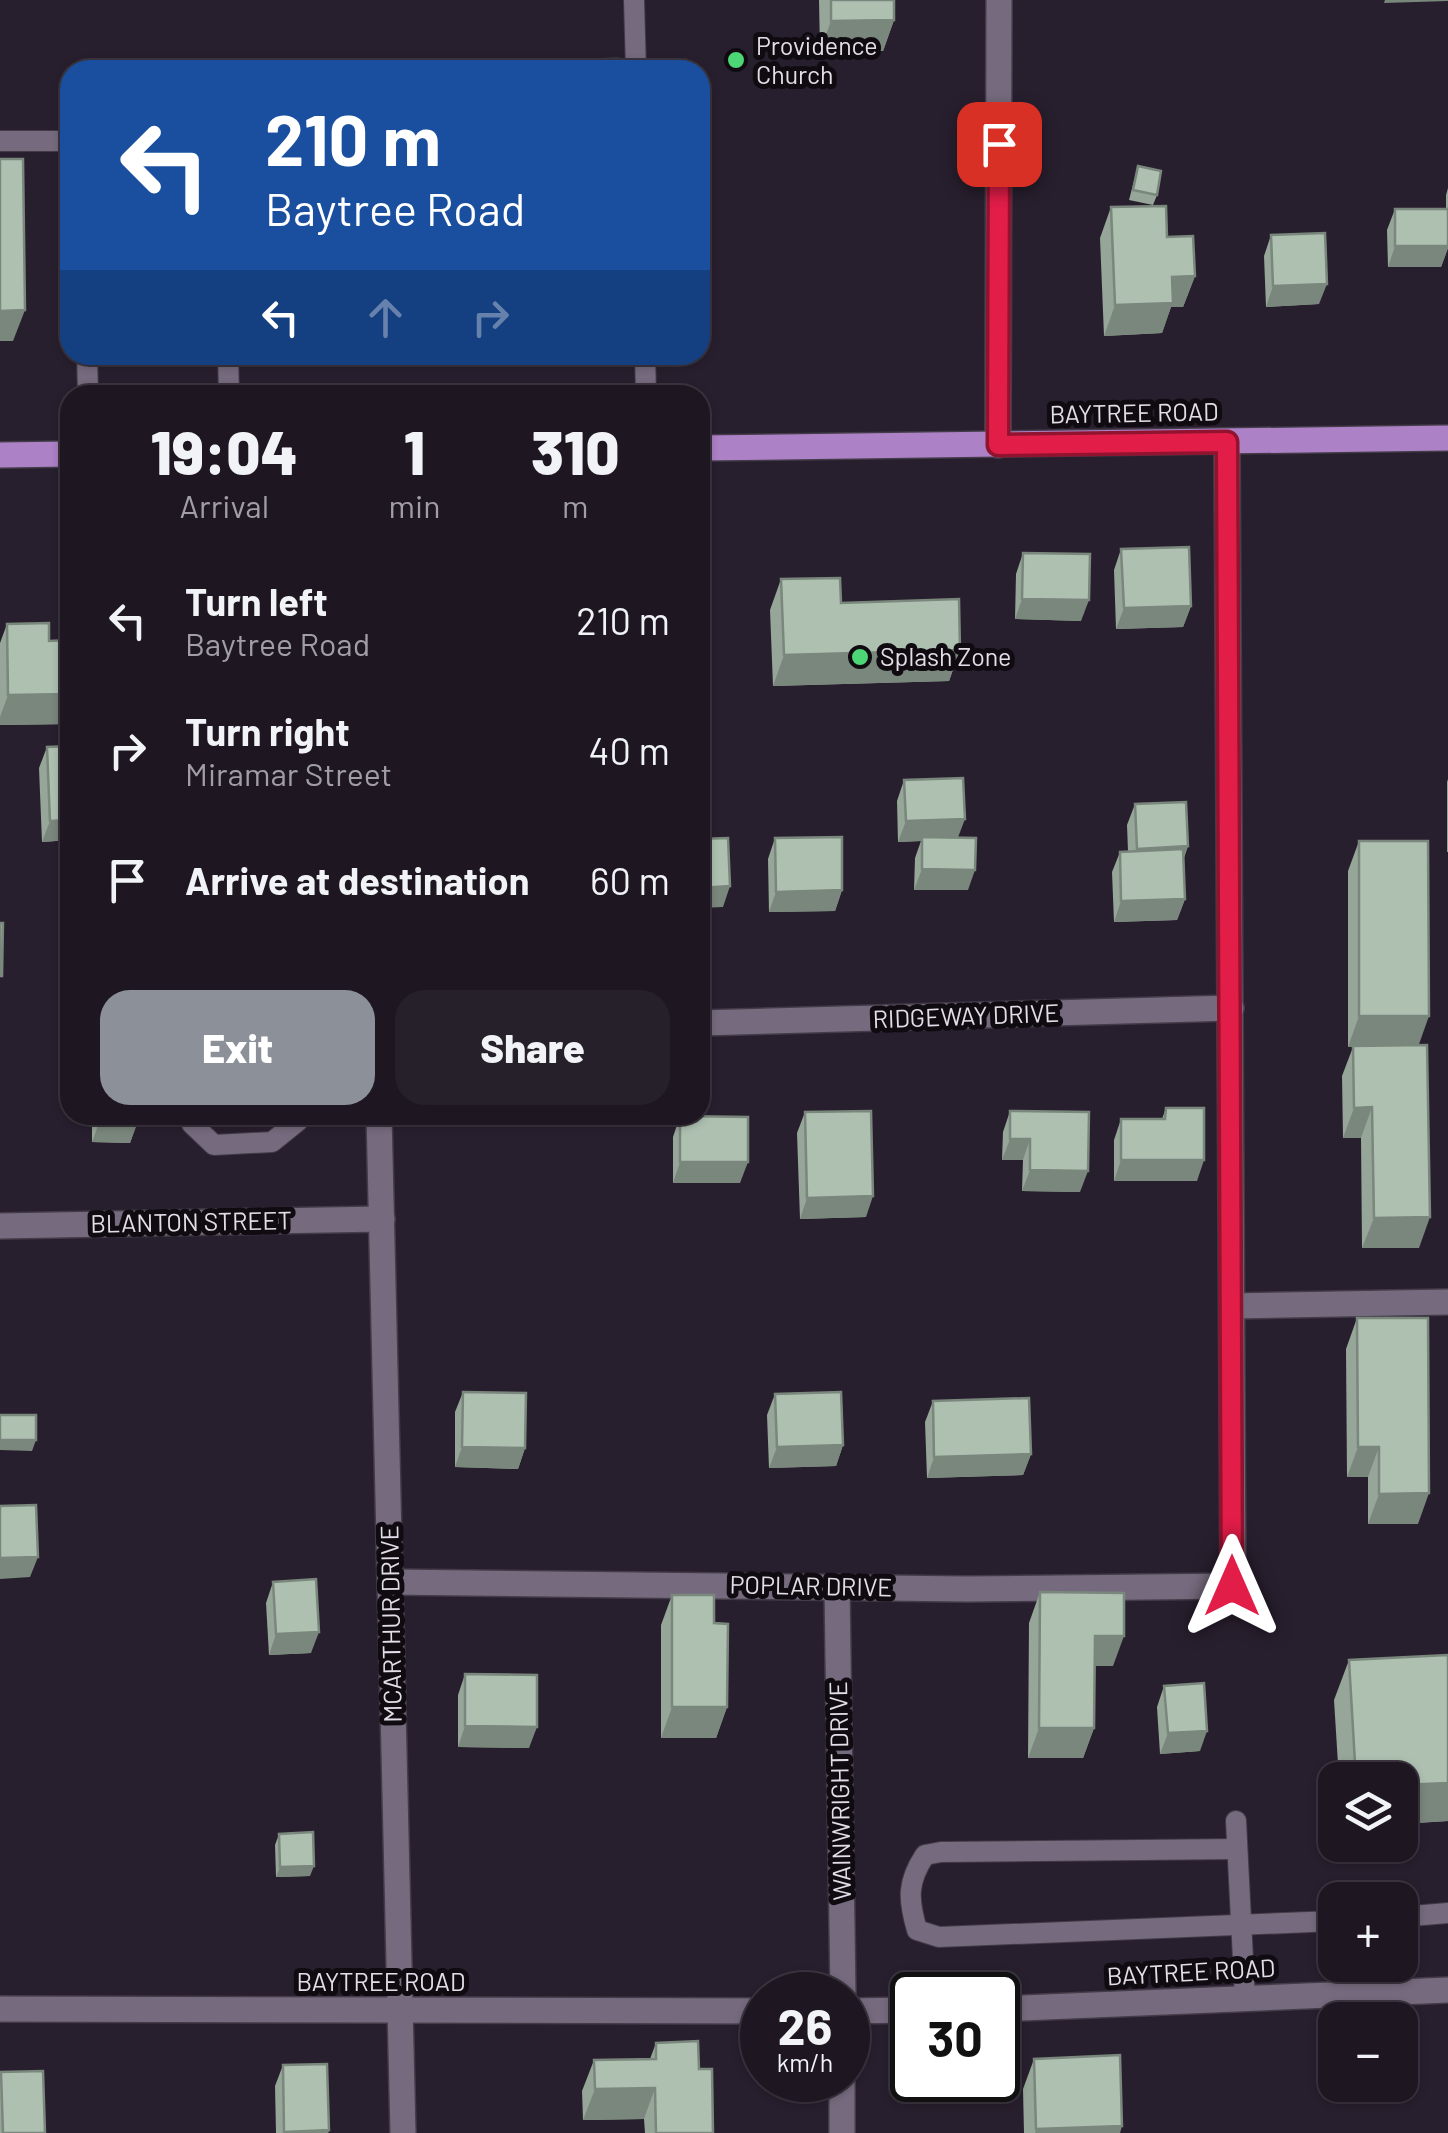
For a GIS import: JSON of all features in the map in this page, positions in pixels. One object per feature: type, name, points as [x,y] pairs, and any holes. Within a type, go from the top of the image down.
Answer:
[{"type":"main road","name":"BAYTREE ROAD","points":[[710,448],[1448,438]]},
{"type":"main road","points":[[0,455],[60,454]]},
{"type":"street","points":[[998,0],[998,445]]},
{"type":"street","points":[[1227,442],[1233,1306],[1448,1302]]},
{"type":"street","name":"RIDGEWAY DRIVE","points":[[710,1023],[1231,1008]]},
{"type":"street","name":"MCARTHUR DRIVE","points":[[379,1125],[403,2133]]},
{"type":"street","name":"BLANTON STREET","points":[[0,1226],[382,1219]]},
{"type":"street","name":"POPLAR DRIVE","points":[[390,1582],[1232,1586],[1233,1306]]},
{"type":"street","name":"WAINWRIGHT DRIVE","points":[[837,1586],[843,1972]]},
{"type":"street","name":"BAYTREE ROAD","points":[[1020,2008],[1448,1990]]},
{"type":"street","name":"BAYTREE ROAD","points":[[0,2009],[740,2011]]},
{"type":"street","points":[[842,2102],[842,2133]]},
{"type":"lane","points":[[634,0],[636,60]]},
{"type":"lane","points":[[0,141],[60,140]]},
{"type":"lane","points":[[193,1125],[214,1145],[272,1142],[292,1125]]},
{"type":"lane","points":[[1236,1821],[1245,2000]]},
{"type":"lane","points":[[1237,1849],[941,1852],[925,1855],[909,1879],[910,1906],[917,1930],[939,1938],[1318,1922]]},
{"type":"lane","points":[[1418,1915],[1448,1913]]},
{"type":"building","points":[[831,0],[894,0],[894,20],[831,21]]},
{"type":"building","points":[[0,159],[23,159],[25,310],[0,311]]},
{"type":"building","points":[[1138,166],[1161,171],[1157,195],[1133,190]]},
{"type":"building","points":[[1166,206],[1167,237],[1193,236],[1195,276],[1172,277],[1173,303],[1115,305],[1111,207]]},
{"type":"building","points":[[1395,209],[1448,209],[1448,246],[1395,246]]},
{"type":"building","points":[[1325,233],[1327,284],[1273,286],[1271,235]]},
{"type":"building","points":[[1189,547],[1191,606],[1124,608],[1121,549]]},
{"type":"building","points":[[1023,553],[1090,554],[1089,600],[1022,599]]},
{"type":"building","points":[[840,578],[841,603],[959,599],[960,650],[784,655],[781,579]]},
{"type":"building","points":[[49,623],[49,641],[60,640],[60,694],[8,695],[7,624]]},
{"type":"building","points":[[60,746],[60,820],[50,821],[47,747]]},
{"type":"building","points":[[963,778],[965,819],[906,821],[904,780]]},
{"type":"building","points":[[1186,802],[1188,846],[1137,849],[1135,804]]},
{"type":"building","points":[[842,837],[842,890],[776,892],[775,838]]},
{"type":"building","points":[[922,837],[976,838],[975,870],[922,869]]},
{"type":"building","points":[[728,838],[730,886],[710,887],[710,839]]},
{"type":"building","points":[[1359,841],[1428,841],[1429,1016],[1359,1016]]},
{"type":"building","points":[[1183,849],[1185,899],[1121,901],[1120,852]]},
{"type":"building","points":[[3,923],[2,976],[0,976]]},
{"type":"building","points":[[1427,1045],[1430,1217],[1374,1218],[1372,1107],[1354,1108],[1353,1046]]},
{"type":"building","points":[[1166,1108],[1204,1108],[1204,1160],[1121,1160],[1121,1119],[1165,1119]]},
{"type":"building","points":[[871,1111],[873,1196],[807,1198],[805,1112]]},
{"type":"building","points":[[1010,1111],[1089,1112],[1088,1171],[1030,1170],[1030,1139],[1010,1139]]},
{"type":"building","points":[[710,1116],[748,1117],[748,1162],[680,1162],[680,1125],[710,1125]]},
{"type":"building","points":[[1357,1318],[1428,1318],[1429,1493],[1379,1494],[1379,1447],[1358,1447]]},
{"type":"building","points":[[463,1392],[526,1393],[525,1448],[462,1447]]},
{"type":"building","points":[[841,1392],[843,1445],[777,1447],[775,1394]]},
{"type":"building","points":[[1029,1398],[1031,1454],[934,1457],[933,1401]]},
{"type":"building","points":[[0,1415],[36,1415],[36,1440],[0,1440]]},
{"type":"building","points":[[36,1505],[38,1557],[0,1558],[0,1506]]},
{"type":"building","points":[[316,1579],[319,1632],[276,1634],[273,1582]]},
{"type":"building","points":[[1040,1592],[1124,1593],[1124,1636],[1095,1636],[1094,1728],[1039,1728]]},
{"type":"building","points":[[672,1595],[714,1595],[714,1623],[728,1624],[727,1707],[672,1707]]},
{"type":"building","points":[[1448,1655],[1448,1783],[1418,1784],[1418,1762],[1355,1762],[1349,1660]]},
{"type":"building","points":[[465,1674],[537,1675],[537,1727],[465,1726]]},
{"type":"building","points":[[1204,1683],[1207,1731],[1168,1733],[1164,1686]]},
{"type":"building","points":[[313,1832],[314,1866],[280,1867],[279,1834]]},
{"type":"building","points":[[698,2041],[699,2069],[712,2069],[713,2133],[656,2133],[655,2088],[595,2089],[594,2060],[656,2059],[656,2043]]},
{"type":"building","points":[[1120,2055],[1122,2126],[1036,2129],[1034,2059]]},
{"type":"building","points":[[327,2064],[329,2130],[284,2132],[283,2065]]},
{"type":"building","points":[[43,2071],[45,2133],[3,2133],[1,2072]]},
{"type":"place","name":"Providence Church","points":[[736,60]]},
{"type":"place","name":"Splash Zone","points":[[860,657]]},
{"type":"route","points":[[999,144],[998,445],[1227,442],[1232,1586]]}]
